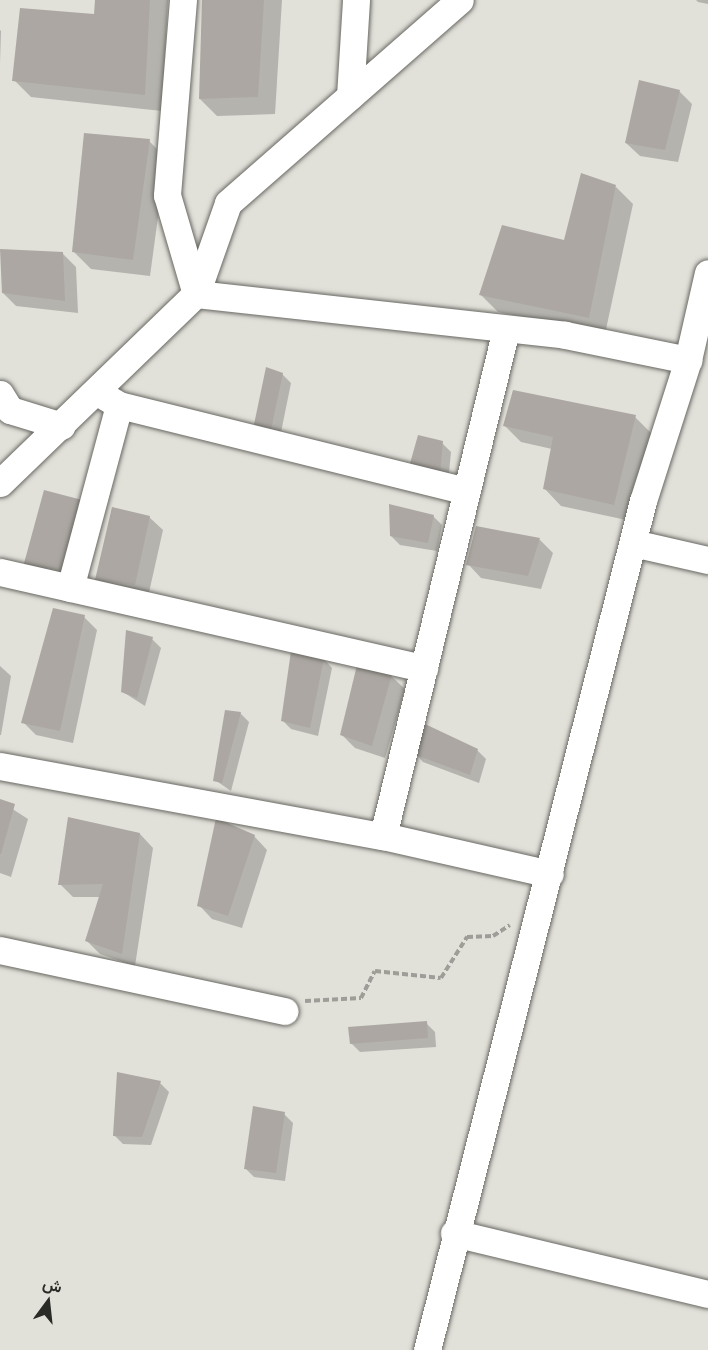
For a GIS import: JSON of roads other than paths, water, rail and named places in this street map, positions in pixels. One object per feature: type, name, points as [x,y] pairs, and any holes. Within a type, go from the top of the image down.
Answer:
[{"type":"street","points":[[183,0],[167,195],[196,294]]},
{"type":"street","points":[[350,96],[356,0]]},
{"type":"street","points":[[0,483],[62,426],[109,399],[196,294],[228,203],[460,0]]},
{"type":"street","points":[[427,1350],[454,1233],[550,874],[633,543],[688,360],[708,273]]},
{"type":"street","points":[[196,294],[565,335],[688,360]]},
{"type":"street","points":[[383,836],[506,329]]},
{"type":"street","points":[[0,394],[10,410],[62,426]]},
{"type":"street","points":[[109,399],[467,491]]},
{"type":"street","points":[[70,588],[109,399]]},
{"type":"street","points":[[633,543],[708,560]]},
{"type":"street","points":[[0,572],[424,668]]},
{"type":"street","points":[[0,766],[383,836],[550,874]]},
{"type":"street","points":[[0,950],[285,1011]]},
{"type":"street","points":[[454,1233],[708,1294]]}]
